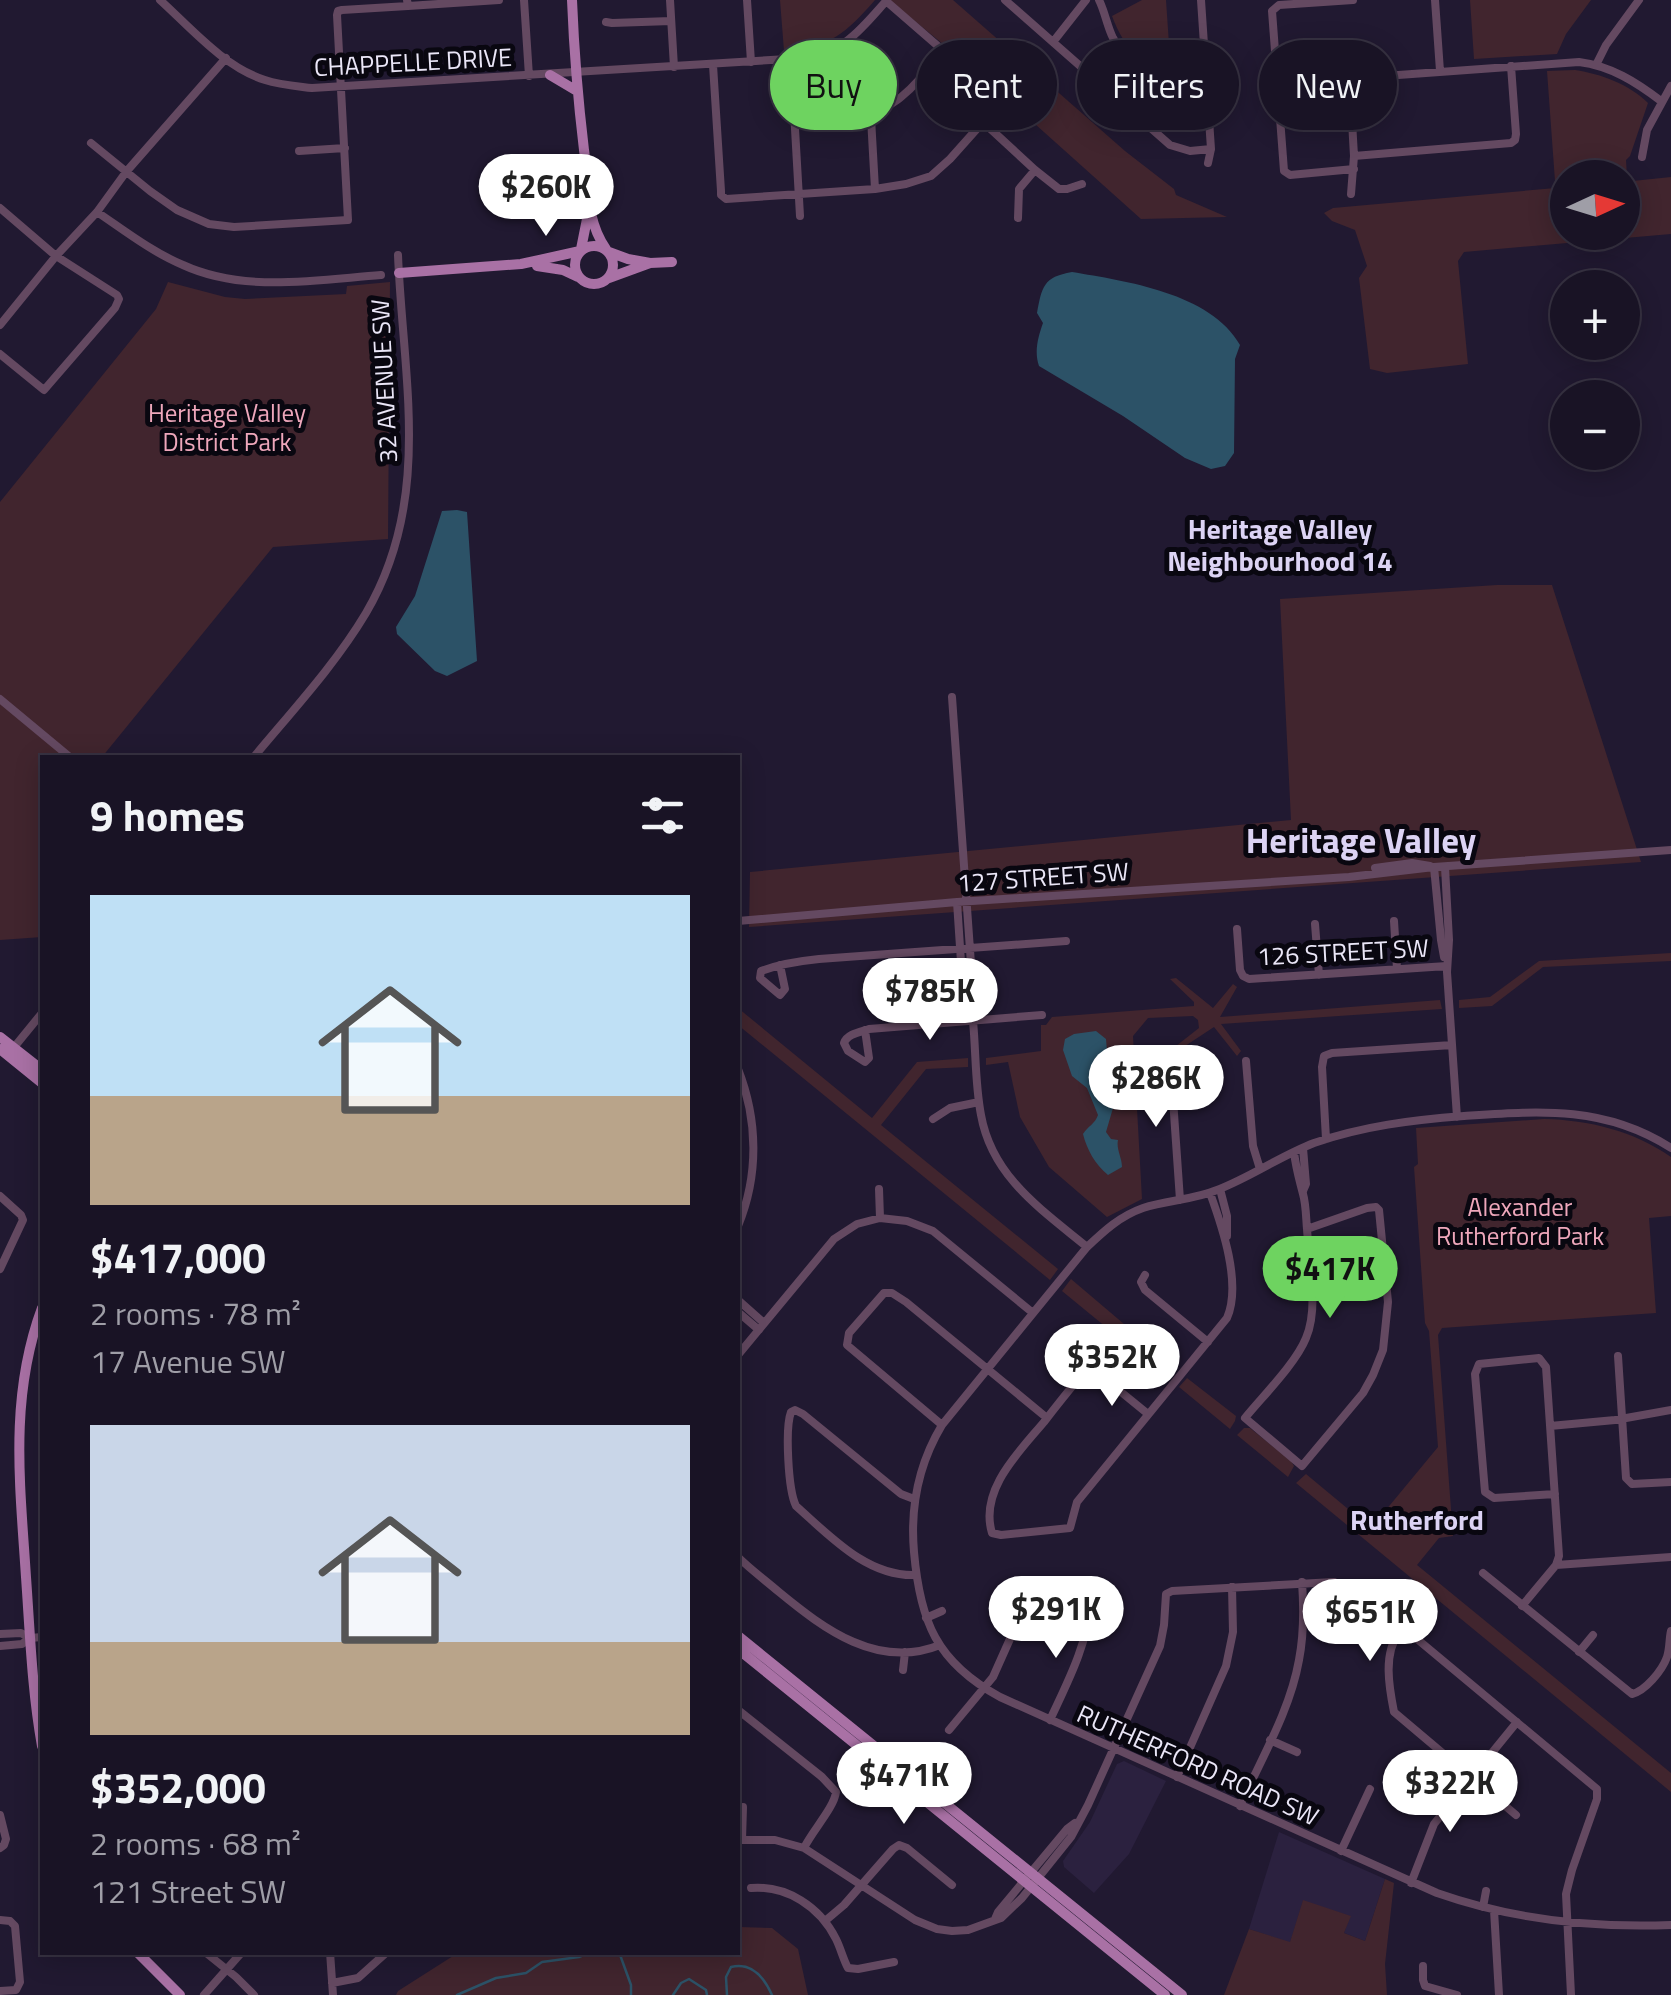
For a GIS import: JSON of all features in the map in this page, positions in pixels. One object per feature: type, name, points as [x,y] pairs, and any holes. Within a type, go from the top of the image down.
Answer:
[{"type":"main road","points":[[574,0],[586,126],[584,150]]},
{"type":"main road","points":[[579,72],[577,92],[588,208],[581,250],[574,261],[580,278]]},
{"type":"main road","points":[[550,75],[577,92]]},
{"type":"main road","points":[[588,208],[596,233],[614,265],[608,278]]},
{"type":"main road","points":[[399,273],[521,264],[591,245],[628,260],[672,262]]},
{"type":"main road","points":[[521,264],[563,270],[594,284],[650,263]]},
{"type":"main road","points":[[0,1036],[7,1050],[40,1081]]},
{"type":"main road","points":[[7,1050],[40,1069]]},
{"type":"main road","points":[[40,1318],[37,1345],[24,1380],[18,1430],[40,1732]]},
{"type":"main road","points":[[740,1638],[1166,1995]]},
{"type":"main road","points":[[740,1651],[1182,1995]]},
{"type":"main road","points":[[140,1955],[180,1995]]},
{"type":"street","name":"CHAPPELLE DRIVE","points":[[160,0],[226,58],[262,79],[312,88],[770,61]]},
{"type":"street","points":[[91,143],[177,210],[208,224],[234,227],[344,222],[349,216],[338,11],[408,3],[499,0]]},
{"type":"street","points":[[524,0],[529,76]]},
{"type":"street","points":[[670,0],[674,66]]},
{"type":"street","points":[[747,0],[751,62]]},
{"type":"street","points":[[1005,0],[1050,40]]},
{"type":"street","points":[[1054,40],[1086,0]]},
{"type":"street","points":[[1099,0],[1115,40]]},
{"type":"street","points":[[1200,0],[1203,40]]},
{"type":"street","points":[[1353,0],[1279,5],[1272,11],[1284,172],[1290,176],[1354,169]]},
{"type":"street","points":[[1435,0],[1440,71]]},
{"type":"street","points":[[1596,65],[1606,44],[1639,0]]},
{"type":"street","name":"CHAPPELLE DRIVE","points":[[850,40],[887,1]]},
{"type":"street","points":[[875,189],[871,118],[915,84],[941,52],[887,1]]},
{"type":"street","points":[[606,22],[671,20]]},
{"type":"street","points":[[1057,46],[1173,147],[1190,151],[1210,149]]},
{"type":"street","points":[[0,325],[226,58]]},
{"type":"street","points":[[1351,194],[1354,156],[1350,86],[1362,77],[1568,62],[1596,65],[1622,74],[1661,100]]},
{"type":"street","points":[[713,64],[722,195],[726,199],[906,184],[930,176],[984,122],[1059,188],[1082,184]]},
{"type":"street","points":[[1354,156],[1511,143],[1516,134],[1511,66]]},
{"type":"street","points":[[1642,157],[1647,130],[1671,86]]},
{"type":"street","points":[[795,130],[800,216]]},
{"type":"street","points":[[1208,164],[1209,130]]},
{"type":"street","points":[[298,151],[345,148]]},
{"type":"street","points":[[1018,218],[1019,188],[1035,170]]},
{"type":"street","points":[[930,176],[936,188]]},
{"type":"street","points":[[0,208],[56,256],[118,295],[118,304],[44,390],[0,354]]},
{"type":"street","points":[[97,212],[182,265],[232,280],[294,282],[381,276]]},
{"type":"street","name":"32 AVENUE SW","points":[[255,755],[353,633],[377,592],[394,549],[406,500],[410,452],[398,255]]},
{"type":"street","points":[[952,697],[965,1006],[972,1021],[986,1136],[995,1168],[1087,1247]]},
{"type":"street","points":[[0,699],[67,755]]},
{"type":"street","name":"127 STREET SW","points":[[740,921],[1350,876],[1412,863],[1434,867],[1671,850]]},
{"type":"street","points":[[1446,866],[1446,966]]},
{"type":"street","points":[[1434,867],[1457,1117]]},
{"type":"street","points":[[1394,921],[1397,970]]},
{"type":"street","points":[[1315,924],[1319,974]]},
{"type":"street","name":"126 STREET SW","points":[[1237,929],[1242,975],[1253,979],[1446,966]]},
{"type":"street","points":[[780,965],[1066,941]]},
{"type":"street","points":[[7,1050],[40,1015]]},
{"type":"street","points":[[865,1030],[1042,1016]]},
{"type":"street","points":[[1326,1139],[1324,1056],[1452,1045]]},
{"type":"street","points":[[1170,1056],[1180,1200]]},
{"type":"street","points":[[1246,1061],[1252,1146],[1260,1169]]},
{"type":"street","points":[[740,1076],[754,1141],[752,1173],[740,1220]]},
{"type":"street","points":[[933,1119],[950,1108],[979,1102]]},
{"type":"street","name":"RUTHERFORD ROAD SW","points":[[1671,1148],[1625,1126],[1581,1114],[1539,1112],[1390,1124],[1326,1139],[1215,1191],[1144,1208],[1122,1218],[1087,1247],[942,1425],[924,1459],[912,1527],[916,1574],[926,1618],[940,1646],[985,1688],[1437,1894],[1494,1910],[1566,1920],[1671,1924]]},
{"type":"street","points":[[1298,1150],[1306,1184],[1303,1191],[1306,1229],[1312,1305],[1307,1336],[1244,1418],[1302,1466],[1363,1393],[1377,1367],[1383,1350],[1388,1302],[1382,1216],[1376,1208],[1306,1229]]},
{"type":"street","points":[[879,1189],[880,1218]]},
{"type":"street","points":[[1148,1414],[1098,1374],[1084,1372],[1000,1478],[992,1501],[991,1530],[1001,1536],[1070,1528],[1077,1502],[1224,1322],[1231,1309],[1228,1216],[1215,1191]]},
{"type":"street","points":[[0,1196],[21,1214],[23,1222],[0,1269]]},
{"type":"street","points":[[740,1353],[834,1239],[857,1224],[880,1218],[907,1220],[933,1231],[1033,1313]]},
{"type":"street","points":[[1144,1275],[1141,1282],[1145,1290],[1208,1342]]},
{"type":"street","points":[[942,1425],[850,1350],[846,1342],[849,1333],[886,1292],[902,1299],[1046,1418]]},
{"type":"street","points":[[740,1302],[762,1326]]},
{"type":"street","points":[[740,1313],[762,1326]]},
{"type":"street","points":[[1618,1356],[1627,1481],[1636,1485],[1671,1482]]},
{"type":"street","points":[[1522,1606],[1556,1565],[1560,1552],[1546,1367],[1541,1359],[1486,1362],[1476,1367],[1486,1494],[1494,1498],[1555,1494]]},
{"type":"street","points":[[1550,1426],[1671,1410]]},
{"type":"street","points":[[914,1499],[902,1494],[802,1414],[792,1411],[787,1427],[793,1502],[870,1566],[896,1574],[916,1574]]},
{"type":"street","points":[[1556,1565],[1671,1556]]},
{"type":"street","points":[[740,1559],[834,1634],[861,1645],[904,1652],[940,1646]]},
{"type":"street","points":[[1483,1573],[1626,1691],[1635,1694],[1664,1663],[1671,1631]]},
{"type":"street","points":[[1240,1806],[1299,1674],[1304,1622],[1302,1582]]},
{"type":"street","points":[[743,1807],[740,1840],[775,1840],[804,1848],[915,1920],[937,1929],[968,1930],[995,1919],[1031,1880],[1067,1829],[1079,1820],[1160,1646],[1166,1594],[1334,1582]]},
{"type":"street","points":[[1177,1777],[1226,1666],[1233,1632],[1232,1587]]},
{"type":"street","points":[[950,1730],[995,1673],[1020,1605],[1026,1600],[1081,1597],[1088,1600],[1090,1609],[1082,1648],[1050,1720]]},
{"type":"street","points":[[926,1618],[942,1611]]},
{"type":"street","points":[[1516,1815],[1397,1716],[1392,1706],[1389,1653],[1397,1634],[1405,1632],[1597,1789],[1598,1799],[1570,1878],[1566,1902],[1570,1995]]},
{"type":"street","points":[[0,1634],[36,1637]]},
{"type":"street","points":[[1578,1652],[1592,1635]]},
{"type":"street","points":[[0,1646],[22,1644],[36,1637]]},
{"type":"street","points":[[903,1670],[904,1652]]},
{"type":"street","points":[[740,1712],[836,1792],[836,1800],[804,1848]]},
{"type":"street","points":[[1411,1883],[1430,1830],[1517,1722]]},
{"type":"street","points":[[1270,1740],[1298,1752]]},
{"type":"street","points":[[1341,1852],[1370,1788]]},
{"type":"street","points":[[0,1815],[6,1839],[0,1848]]},
{"type":"street","points":[[825,1921],[893,1849],[902,1846],[952,1885]]},
{"type":"street","points":[[751,1888],[768,1887],[807,1904],[836,1938],[848,1968],[894,1962]]},
{"type":"street","points":[[1483,1907],[1486,1891]]},
{"type":"street","points":[[1494,1910],[1499,1995]]},
{"type":"street","points":[[0,1920],[15,1926],[20,1982],[16,1990],[0,1991]]},
{"type":"street","points":[[208,1955],[253,1994],[260,1985]]},
{"type":"street","points":[[204,1995],[239,1955]]},
{"type":"street","points":[[330,1955],[333,1995]]},
{"type":"street","points":[[332,1984],[358,1978],[383,1955]]},
{"type":"street","points":[[1422,1966],[1426,1986],[1457,1995]]},
{"type":"shaded area","points":[[1124,1761],[1166,1781],[1129,1854],[1094,1893],[1064,1867],[1063,1861],[1090,1822],[1117,1764]]},
{"type":"shaded area","points":[[1279,1832],[1385,1879],[1365,1941],[1344,1933],[1350,1916],[1303,1901],[1290,1943],[1249,1929]]},
{"type":"green space","points":[[780,0],[875,0],[855,22],[830,40],[783,40]]},
{"type":"green space","points":[[889,0],[953,0],[999,40],[938,40]]},
{"type":"green space","points":[[1142,0],[1166,0],[1169,40],[1124,40],[1112,16]]},
{"type":"green space","points":[[1470,0],[1591,0],[1566,34],[1557,54],[1474,59]]},
{"type":"green space","points":[[1547,71],[1595,74],[1632,90],[1648,103],[1626,160],[1553,160]]},
{"type":"green space","points":[[1057,91],[1077,109],[1077,130],[1101,130],[1174,189],[1176,195],[1227,217],[1141,219],[1042,130],[1057,130]]},
{"type":"green space","points":[[1671,177],[1671,234],[1640,237],[1640,180]]},
{"type":"green space","points":[[1550,189],[1550,245],[1464,252],[1458,261],[1468,364],[1387,373],[1370,369],[1359,278],[1367,266],[1355,230],[1332,221],[1324,213],[1333,208]]},
{"type":"green space","name":"Heritage Valley District Park","points":[[168,282],[245,299],[346,294],[347,286],[390,282],[388,539],[273,547],[104,755],[40,755],[40,937],[0,940],[0,502],[156,309]]},
{"type":"green space","points":[[1552,585],[1641,862],[749,927],[750,872],[1291,820],[1280,599]]},
{"type":"green space","points":[[1671,953],[1671,961],[1543,967],[1492,1006],[1459,1008],[1459,1000],[1490,997],[1539,961]]},
{"type":"green space","points":[[1176,978],[1213,1008],[1233,984],[1237,987],[1220,1017],[1440,1000],[1442,1009],[1221,1024],[1241,1051],[1237,1056],[1214,1027],[1179,1050],[1176,1046],[1199,1028],[1193,1016],[1148,1018],[1133,1036],[1142,1199],[1107,1217],[1049,1167],[1020,1117],[1008,1062],[986,1065],[986,1058],[1041,1051],[1041,1025],[1052,1017],[1194,1006],[1170,979]]},
{"type":"green space","points":[[740,1010],[872,1118],[917,1062],[968,1058],[968,1067],[926,1069],[881,1125],[1058,1269],[1050,1280],[740,1027]]},
{"type":"green space","name":"Alexander Rutherford Park","points":[[1544,1119],[1610,1129],[1642,1140],[1671,1157],[1671,1216],[1649,1218],[1656,1313],[1442,1328],[1438,1335],[1453,1536],[1439,1538],[1417,1565],[1671,1773],[1671,1792],[1296,1483],[1306,1474],[1371,1528],[1438,1447],[1414,1167],[1418,1164],[1416,1128]]},
{"type":"green space","points":[[1071,1279],[1177,1369],[1168,1378],[1062,1291]]},
{"type":"green space","points":[[1187,1378],[1236,1416],[1230,1429],[1179,1387]]},
{"type":"green space","points":[[1250,1428],[1291,1461],[1294,1466],[1288,1477],[1237,1435]]},
{"type":"green space","points":[[1385,1879],[1394,1883],[1385,1964],[1387,1995],[1224,1995],[1249,1929],[1290,1942],[1303,1900],[1351,1916],[1344,1933],[1365,1941]]},
{"type":"green space","points":[[740,1927],[772,1928],[798,1949],[808,1995],[396,1995],[453,1956],[740,1955]]},
{"type":"water","points":[[1072,272],[1165,292],[1188,301],[1227,327],[1240,345],[1235,359],[1234,453],[1225,466],[1211,469],[1185,458],[1039,366],[1037,344],[1043,323],[1037,313],[1043,290],[1050,280]]},
{"type":"water","points":[[442,511],[467,512],[477,661],[447,676],[435,671],[397,634],[396,627],[415,596]]},
{"type":"water","points":[[1096,1031],[1106,1039],[1107,1051],[1099,1067],[1114,1096],[1106,1132],[1111,1139],[1118,1140],[1122,1164],[1108,1175],[1092,1156],[1083,1134],[1098,1115],[1087,1088],[1072,1076],[1063,1050],[1065,1039]]},
{"type":"waterway","points":[[457,1995],[496,1978],[526,1973],[542,1962],[583,1955]]},
{"type":"waterway","points":[[620,1955],[631,1995]]},
{"type":"waterway","points":[[727,1995],[726,1977],[731,1967],[738,1966],[756,1972],[772,1995]]},
{"type":"waterway","points":[[673,1995],[689,1979],[706,1990],[707,1995]]},
{"type":"district","name":"Heritage Valley Neighbourhood 14","points":[[1280,545]]},
{"type":"district","name":"Heritage Valley","points":[[1361,841]]},
{"type":"district","name":"Rutherford","points":[[1417,1520]]}]
